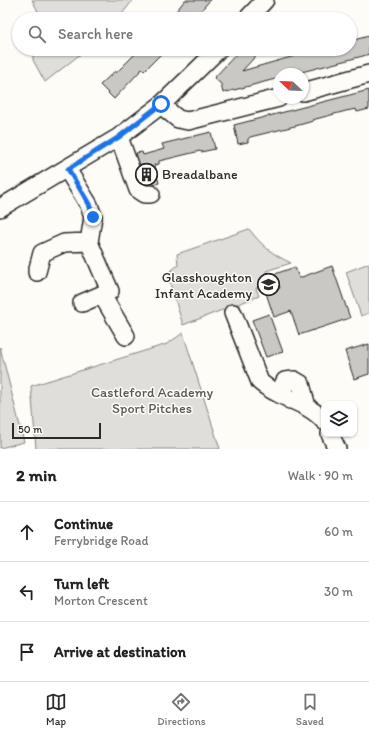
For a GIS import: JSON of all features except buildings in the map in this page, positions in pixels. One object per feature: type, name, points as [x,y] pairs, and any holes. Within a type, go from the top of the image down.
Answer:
[{"type":"street","points":[[254,12],[265,0]]},
{"type":"street","points":[[0,208],[68,169],[119,137],[161,104],[212,56]]},
{"type":"street","points":[[309,90],[369,74]]},
{"type":"street","points":[[161,104],[178,119],[188,121],[273,100]]},
{"type":"street","points":[[119,137],[138,190],[144,194],[150,194]]},
{"type":"street","points":[[68,169],[89,204],[93,217],[89,242],[110,291],[82,303]]},
{"type":"street","points":[[37,272],[42,253],[64,243],[89,242]]},
{"type":"street","points":[[102,295],[126,336]]},
{"type":"street","points":[[233,313],[260,382],[268,390],[290,400],[281,389],[285,381],[294,380],[301,384],[307,407],[321,418]]},
{"type":"street","points":[[331,437],[337,449]]},
{"type":"green space","points":[[32,0],[133,0],[124,12],[38,12]]},
{"type":"green space","points":[[33,56],[78,56],[45,82],[33,60]]},
{"type":"green space","points":[[249,229],[268,249],[291,263],[266,271],[270,284],[256,288],[259,296],[183,325],[167,274],[178,265],[177,254]]},
{"type":"green space","points":[[369,263],[369,313],[361,316],[346,272]]},
{"type":"green space","name":"Castleford Academy Sport Pitches","points":[[183,333],[220,449],[36,449],[31,386],[167,344]]},
{"type":"green space","points":[[0,347],[24,442],[0,448]]},
{"type":"place","name":"Breadalbane","points":[[147,174]]},
{"type":"place","name":"Glasshoughton Infant Academy","points":[[268,285]]},
{"type":"route","points":[[93,217],[89,204],[68,169],[119,137],[161,104]]}]
